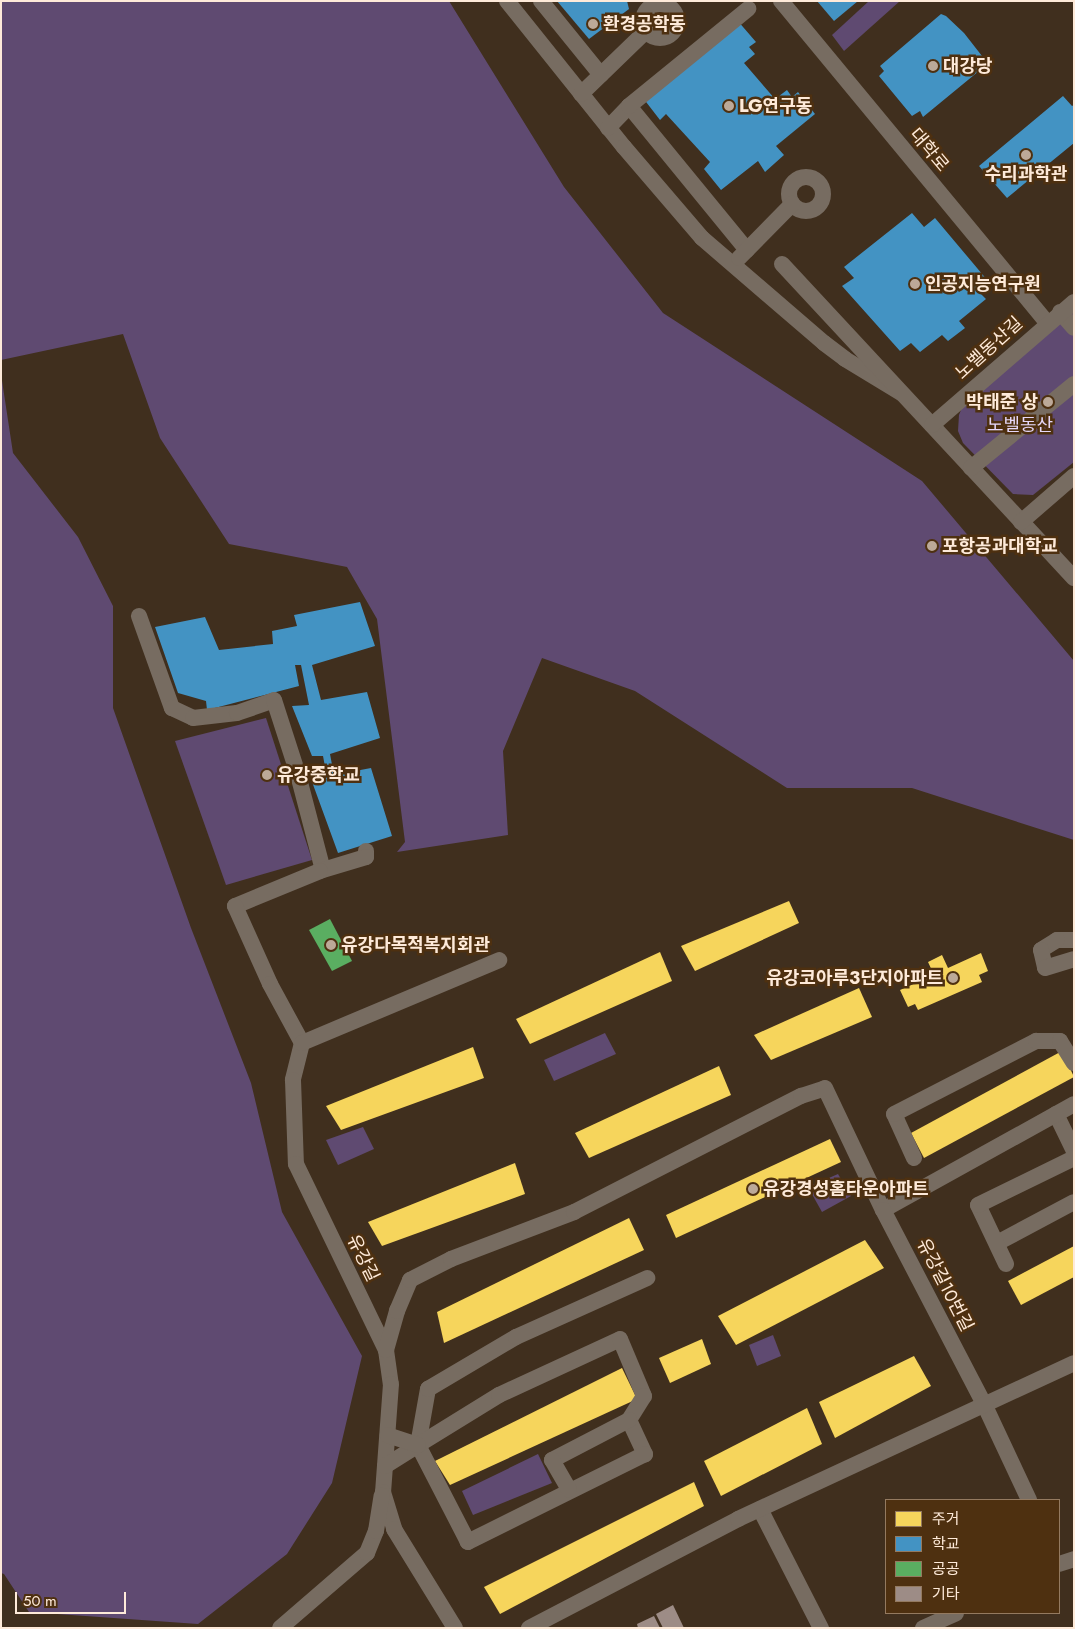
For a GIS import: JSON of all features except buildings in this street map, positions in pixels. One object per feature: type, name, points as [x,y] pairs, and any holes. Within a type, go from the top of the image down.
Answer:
[{"type":"street","points":[[507,1],[608,128],[702,238],[824,343],[845,359],[901,393]]},
{"type":"street","points":[[541,1],[601,75]]},
{"type":"street","name":"대학로","points":[[781,1],[1047,323]]},
{"type":"street","points":[[655,4],[674,4],[677,22],[673,33],[662,38],[656,38],[646,31],[643,21],[646,11],[655,4]]},
{"type":"street","points":[[608,128],[629,106],[748,9]]},
{"type":"street","points":[[581,94],[646,31]]},
{"type":"street","points":[[629,106],[747,250]]},
{"type":"street","points":[[732,265],[792,204]]},
{"type":"street","points":[[782,264],[1074,578]]},
{"type":"street","name":"노벨동산길","points":[[932,425],[1047,323],[1074,302]]},
{"type":"street","points":[[1060,312],[1074,328]]},
{"type":"street","points":[[971,468],[1074,384]]},
{"type":"street","points":[[1021,522],[1074,476]]},
{"type":"street","points":[[139,616],[172,708],[192,718],[237,713],[274,700],[298,771],[323,870]]},
{"type":"street","points":[[366,851],[366,857],[323,870],[235,906],[270,984],[302,1044],[499,960]]},
{"type":"street","points":[[1074,940],[1057,940],[1041,950],[1045,968],[1074,958]]},
{"type":"street","points":[[914,1158],[894,1114],[1036,1040],[1060,1041],[1074,1063]]},
{"type":"street","name":"유강길","points":[[302,1044],[294,1080],[296,1164],[386,1350],[391,1384],[383,1492],[394,1529],[455,1628]]},
{"type":"street","name":"유강길10번길","points":[[386,1350],[397,1311],[410,1280],[451,1259],[574,1212],[784,1104],[825,1088],[883,1210],[985,1406],[1029,1499]]},
{"type":"street","points":[[883,1210],[1074,1104]]},
{"type":"street","points":[[1056,1114],[1074,1151]]},
{"type":"street","points":[[1006,1264],[978,1205],[1074,1158]]},
{"type":"street","points":[[997,1243],[1074,1202]]},
{"type":"street","points":[[628,1420],[645,1454],[569,1490],[468,1542],[418,1445],[428,1389],[516,1336],[647,1278]]},
{"type":"street","points":[[385,1466],[499,1395],[620,1339],[644,1396],[628,1420],[552,1460],[569,1490]]},
{"type":"street","points":[[529,1628],[760,1509],[1074,1363]]},
{"type":"street","points":[[388,1435],[418,1445]]},
{"type":"street","points":[[280,1628],[367,1553],[376,1531],[383,1492]]},
{"type":"street","points":[[760,1509],[821,1628]]},
{"type":"street","points":[[924,1628],[954,1614]]},
{"type":"green space","points":[[1,1],[449,1],[564,187],[663,313],[922,481],[1074,661],[1074,840],[912,788],[787,788],[635,691],[542,658],[503,751],[508,835],[397,852],[405,842],[377,619],[347,567],[229,544],[160,438],[123,334],[1,360]]},
{"type":"green space","points":[[869,1],[900,1],[844,51],[832,35]]},
{"type":"green space","name":"노벨동산","points":[[1074,311],[1074,462],[1033,495],[1013,494],[963,443],[958,431],[959,415],[963,405]]},
{"type":"green space","points":[[1,374],[13,453],[78,537],[113,606],[113,708],[191,928],[251,1083],[282,1212],[362,1356],[332,1483],[287,1554],[198,1624],[29,1612],[4,1574],[1,1573]]},
{"type":"green space","points":[[266,718],[312,860],[226,885],[175,741]]},
{"type":"green space","points":[[605,1033],[616,1054],[554,1081],[544,1060]]},
{"type":"green space","points":[[363,1127],[374,1149],[338,1165],[326,1140]]},
{"type":"green space","points":[[838,1174],[851,1196],[822,1212],[808,1187]]},
{"type":"green space","points":[[773,1335],[781,1356],[757,1366],[749,1345]]},
{"type":"green space","points":[[538,1454],[552,1483],[473,1515],[462,1491]]},
{"type":"place","name":"환경공학동","points":[[593,24]]},
{"type":"place","name":"대강당","points":[[933,66]]},
{"type":"place","name":"LG연구동","points":[[729,106]]},
{"type":"place","name":"수리과학관","points":[[1026,155]]},
{"type":"place","name":"인공지능연구원","points":[[915,284]]},
{"type":"place","name":"박태준 상","points":[[1048,402]]},
{"type":"place","name":"포항공과대학교","points":[[932,546]]},
{"type":"place","name":"유강중학교","points":[[267,775]]},
{"type":"place","name":"유강다목적복지회관","points":[[331,945]]},
{"type":"place","name":"유강코아루3단지아파트","points":[[953,978]]},
{"type":"place","name":"유강경성홈타운아파트","points":[[753,1189]]}]
